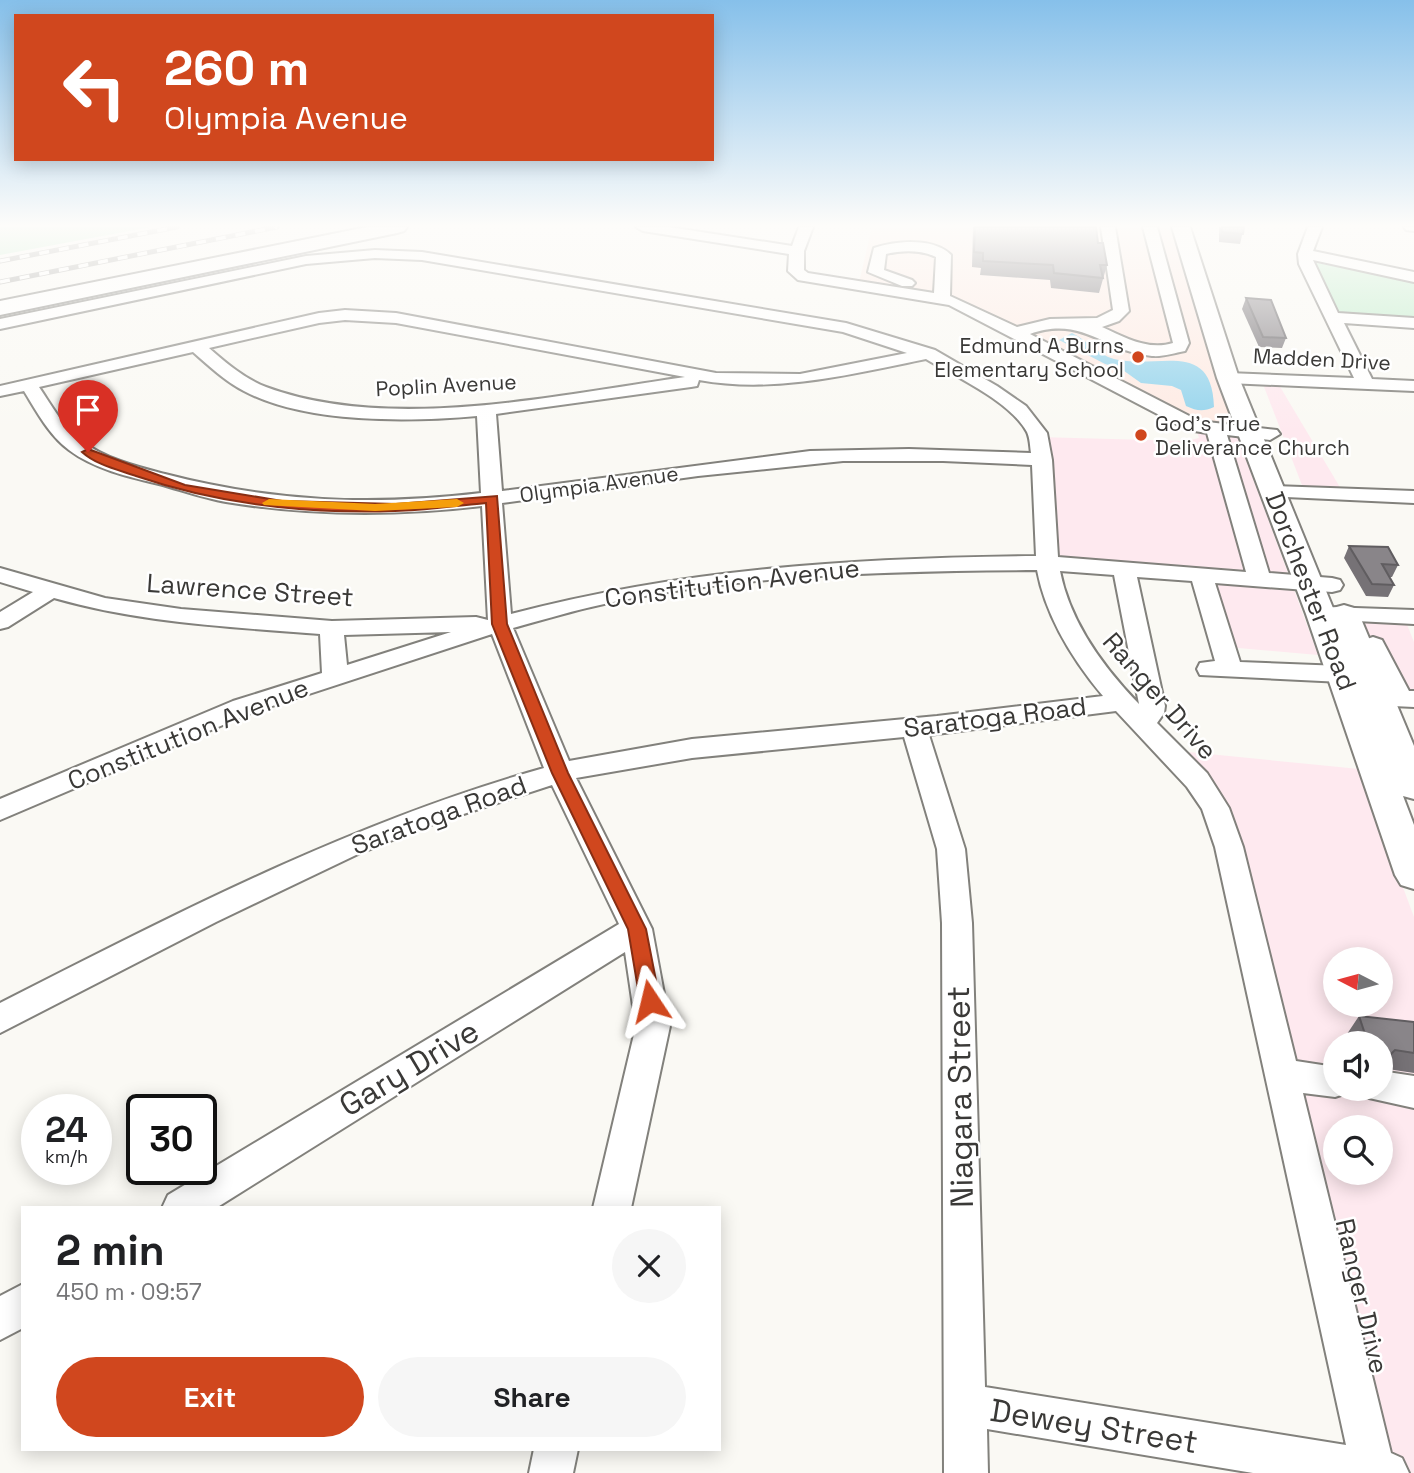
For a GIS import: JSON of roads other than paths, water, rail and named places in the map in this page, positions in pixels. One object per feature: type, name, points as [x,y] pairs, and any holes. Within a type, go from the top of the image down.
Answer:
[{"type":"highway","points":[[0,308],[60,296]]},
{"type":"main road","name":"Dorchester Road","points":[[1207,296],[1326,600],[1384,689],[1414,787]]},
{"type":"main road","name":"Dorchester Road","points":[[1218,296],[1239,378]]},
{"type":"main road","name":"Dorchester Road","points":[[1384,689],[1412,864]]},
{"type":"street","name":"Ranger Drive","points":[[0,324],[135,296]]},
{"type":"street","name":"Ranger Drive","points":[[660,296],[846,328],[929,354],[992,390],[1019,410],[1037,432],[1042,460],[1047,563],[1053,594],[1088,662],[1122,702],[1197,780],[1215,808],[1229,847],[1379,1472]]},
{"type":"street","points":[[945,296],[1195,426],[1260,433]]},
{"type":"street","points":[[1017,333],[1046,324],[1082,325],[1109,320],[1121,312],[1119,296]]},
{"type":"street","points":[[1082,325],[1146,351],[1162,352],[1179,347],[1181,343],[1168,296]]},
{"type":"street","points":[[1322,296],[1366,384]]},
{"type":"street","points":[[0,391],[319,318],[372,315],[716,378],[800,379],[929,354]]},
{"type":"street","points":[[1333,317],[1414,323]]},
{"type":"street","name":"Poplin Avenue","points":[[195,345],[232,377],[260,391],[298,403],[372,413],[486,409],[716,378]]},
{"type":"street","name":"Madden Drive","points":[[1239,378],[1414,386]]},
{"type":"street","name":"Olympia Avenue","points":[[28,384],[60,430],[74,444],[103,460],[183,488],[282,504],[355,508],[427,506],[806,457],[973,455],[1042,460]]},
{"type":"street","points":[[486,409],[500,624],[560,773],[637,929],[653,1026],[611,1206]]},
{"type":"street","points":[[1175,573],[1185,561],[1257,572],[1216,430]]},
{"type":"street","points":[[1284,492],[1414,497]]},
{"type":"street","name":"Constitution Avenue","points":[[0,810],[242,707],[500,624],[591,600],[695,583],[799,571],[908,564],[1047,563],[1201,575],[1257,572],[1326,600],[1414,617]]},
{"type":"street","points":[[1124,569],[1152,706],[1151,713],[1142,723]]},
{"type":"street","name":"Lawrence Street","points":[[0,575],[103,605],[181,616],[332,628],[500,624]]},
{"type":"street","points":[[1201,575],[1219,669],[1384,689],[1373,645]]},
{"type":"street","points":[[0,622],[50,591]]},
{"type":"street","points":[[332,628],[335,677]]},
{"type":"street","name":"Saratoga Road","points":[[0,1019],[294,869],[434,812],[560,773],[605,762],[780,738],[914,727],[1122,702]]},
{"type":"street","name":"Niagara Street","points":[[914,727],[951,849],[953,874],[957,937],[966,1473]]},
{"type":"street","name":"Gary Drive","points":[[184,1206],[637,929]]},
{"type":"street","points":[[1282,1075],[1323,1080]]},
{"type":"street","points":[[1393,1088],[1414,1091]]},
{"type":"street","points":[[0,1320],[21,1305]]},
{"type":"street","name":"Dewey Street","points":[[966,1405],[1379,1472]]},
{"type":"street","points":[[551,1473],[556,1451]]},
{"type":"water","points":[[1072,333],[1114,359],[1180,361],[1193,364],[1204,372],[1211,386],[1214,407],[1200,410],[1186,406],[1181,390],[1172,386],[1141,383],[1120,368],[1105,364],[1059,340]]},
{"type":"place","name":"Edmund A Burns Elementary School","points":[[1138,357]]},
{"type":"place","name":"God's True Deliverance Church","points":[[1141,435]]}]
